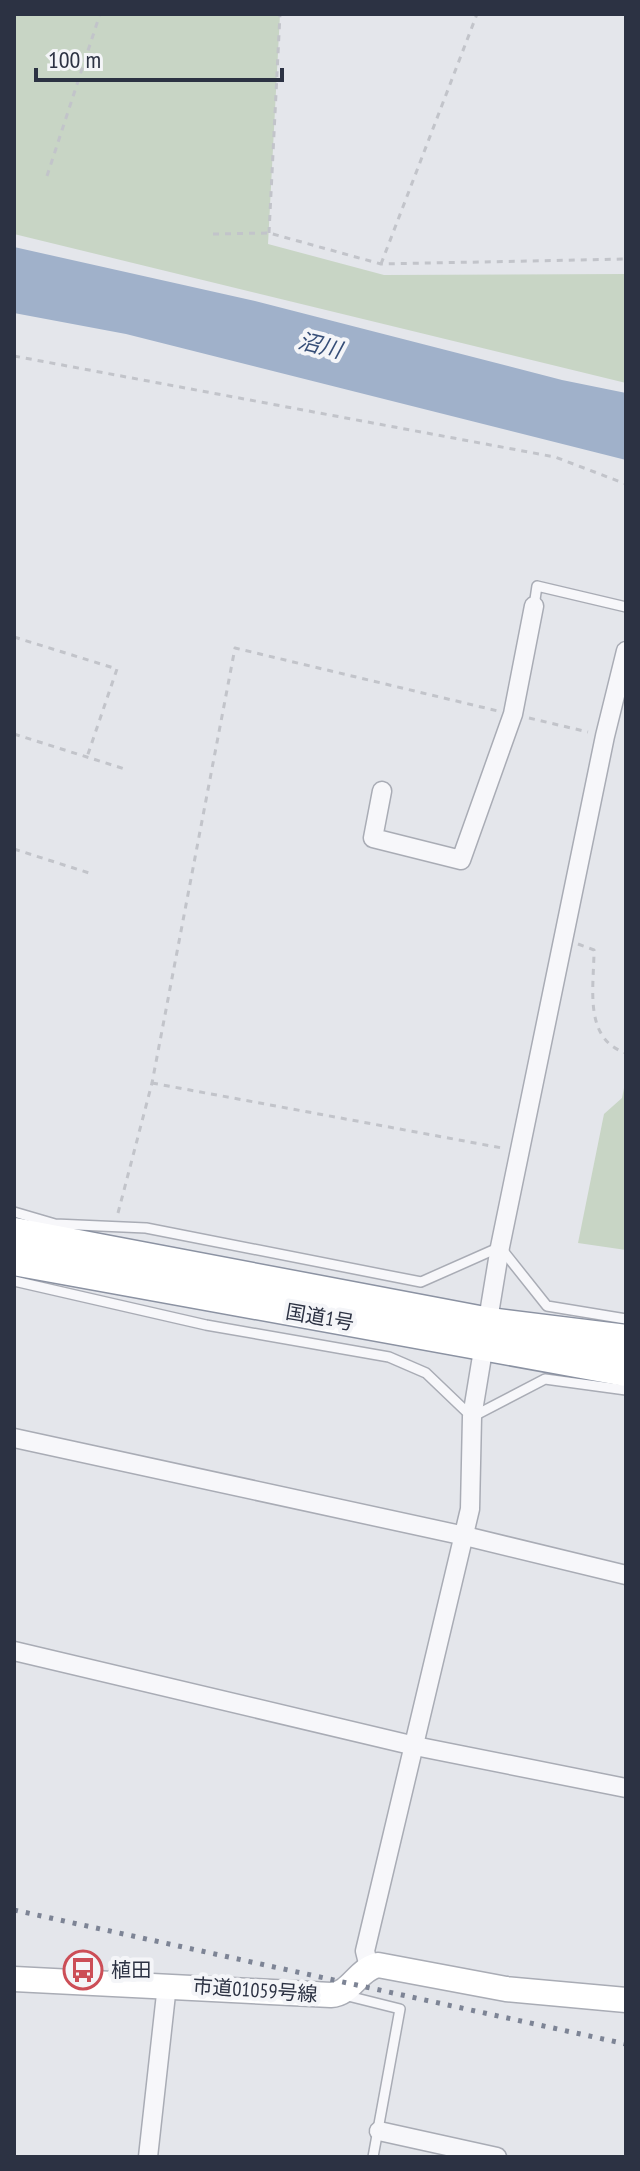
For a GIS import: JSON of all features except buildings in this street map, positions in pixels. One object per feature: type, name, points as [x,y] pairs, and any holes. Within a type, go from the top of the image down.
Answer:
[{"type":"highway","name":"国道1号","points":[[14,1234],[486,1335],[626,1370]]},
{"type":"highway","name":"国道1号","points":[[14,1259],[486,1335],[626,1341]]},
{"type":"street","points":[[382,791],[373,838],[461,860],[513,714],[534,606]]},
{"type":"street","points":[[626,651],[605,736],[500,1247],[472,1417],[470,1509],[465,1536],[365,1951],[369,1967],[386,1966],[506,1989],[626,2000]]},
{"type":"street","points":[[14,1438],[465,1536],[626,1575]]},
{"type":"street","points":[[14,1651],[415,1746],[626,1788]]},
{"type":"street","name":"市道01059号線","points":[[14,1979],[343,1993],[369,1967]]},
{"type":"street","points":[[148,2157],[167,1985]]},
{"type":"street","points":[[379,2131],[497,2157]]},
{"type":"lane","points":[[534,606],[537,586],[626,607]]},
{"type":"lane","points":[[14,1212],[55,1224],[114,1229],[146,1228],[421,1282],[500,1247],[547,1306],[626,1319]]},
{"type":"lane","points":[[14,1281],[206,1325],[389,1357],[426,1373],[472,1417],[545,1379],[626,1390]]},
{"type":"lane","points":[[343,1993],[351,1999],[400,2009],[373,2157]]},
{"type":"path","points":[[47,176],[100,14]]},
{"type":"path","points":[[269,233],[280,14]]},
{"type":"path","points":[[381,264],[477,14]]},
{"type":"path","points":[[213,234],[269,233],[381,264],[626,259]]},
{"type":"path","points":[[14,356],[555,457],[626,484]]},
{"type":"path","points":[[14,637],[117,669],[87,757]]},
{"type":"path","points":[[114,1229],[152,1083],[235,648],[605,736]]},
{"type":"path","points":[[14,734],[128,770]]},
{"type":"path","points":[[14,849],[89,873]]},
{"type":"path","points":[[564,938],[594,950],[593,1009],[609,1047],[626,1053]]},
{"type":"path","points":[[152,1083],[521,1152]]},
{"type":"green space","points":[[14,14],[280,14],[268,244],[384,275],[626,274],[626,383],[14,234]]},
{"type":"green space","points":[[626,1078],[626,1250],[578,1243],[604,1114],[622,1098]]},
{"type":"water","name":"沼川","points":[[14,247],[255,301],[562,380],[626,393],[626,460],[126,334],[14,313]]},
{"type":"railway","points":[[14,1910],[626,2044]]},
{"type":"place","name":"植田","points":[[83,1970]]}]
